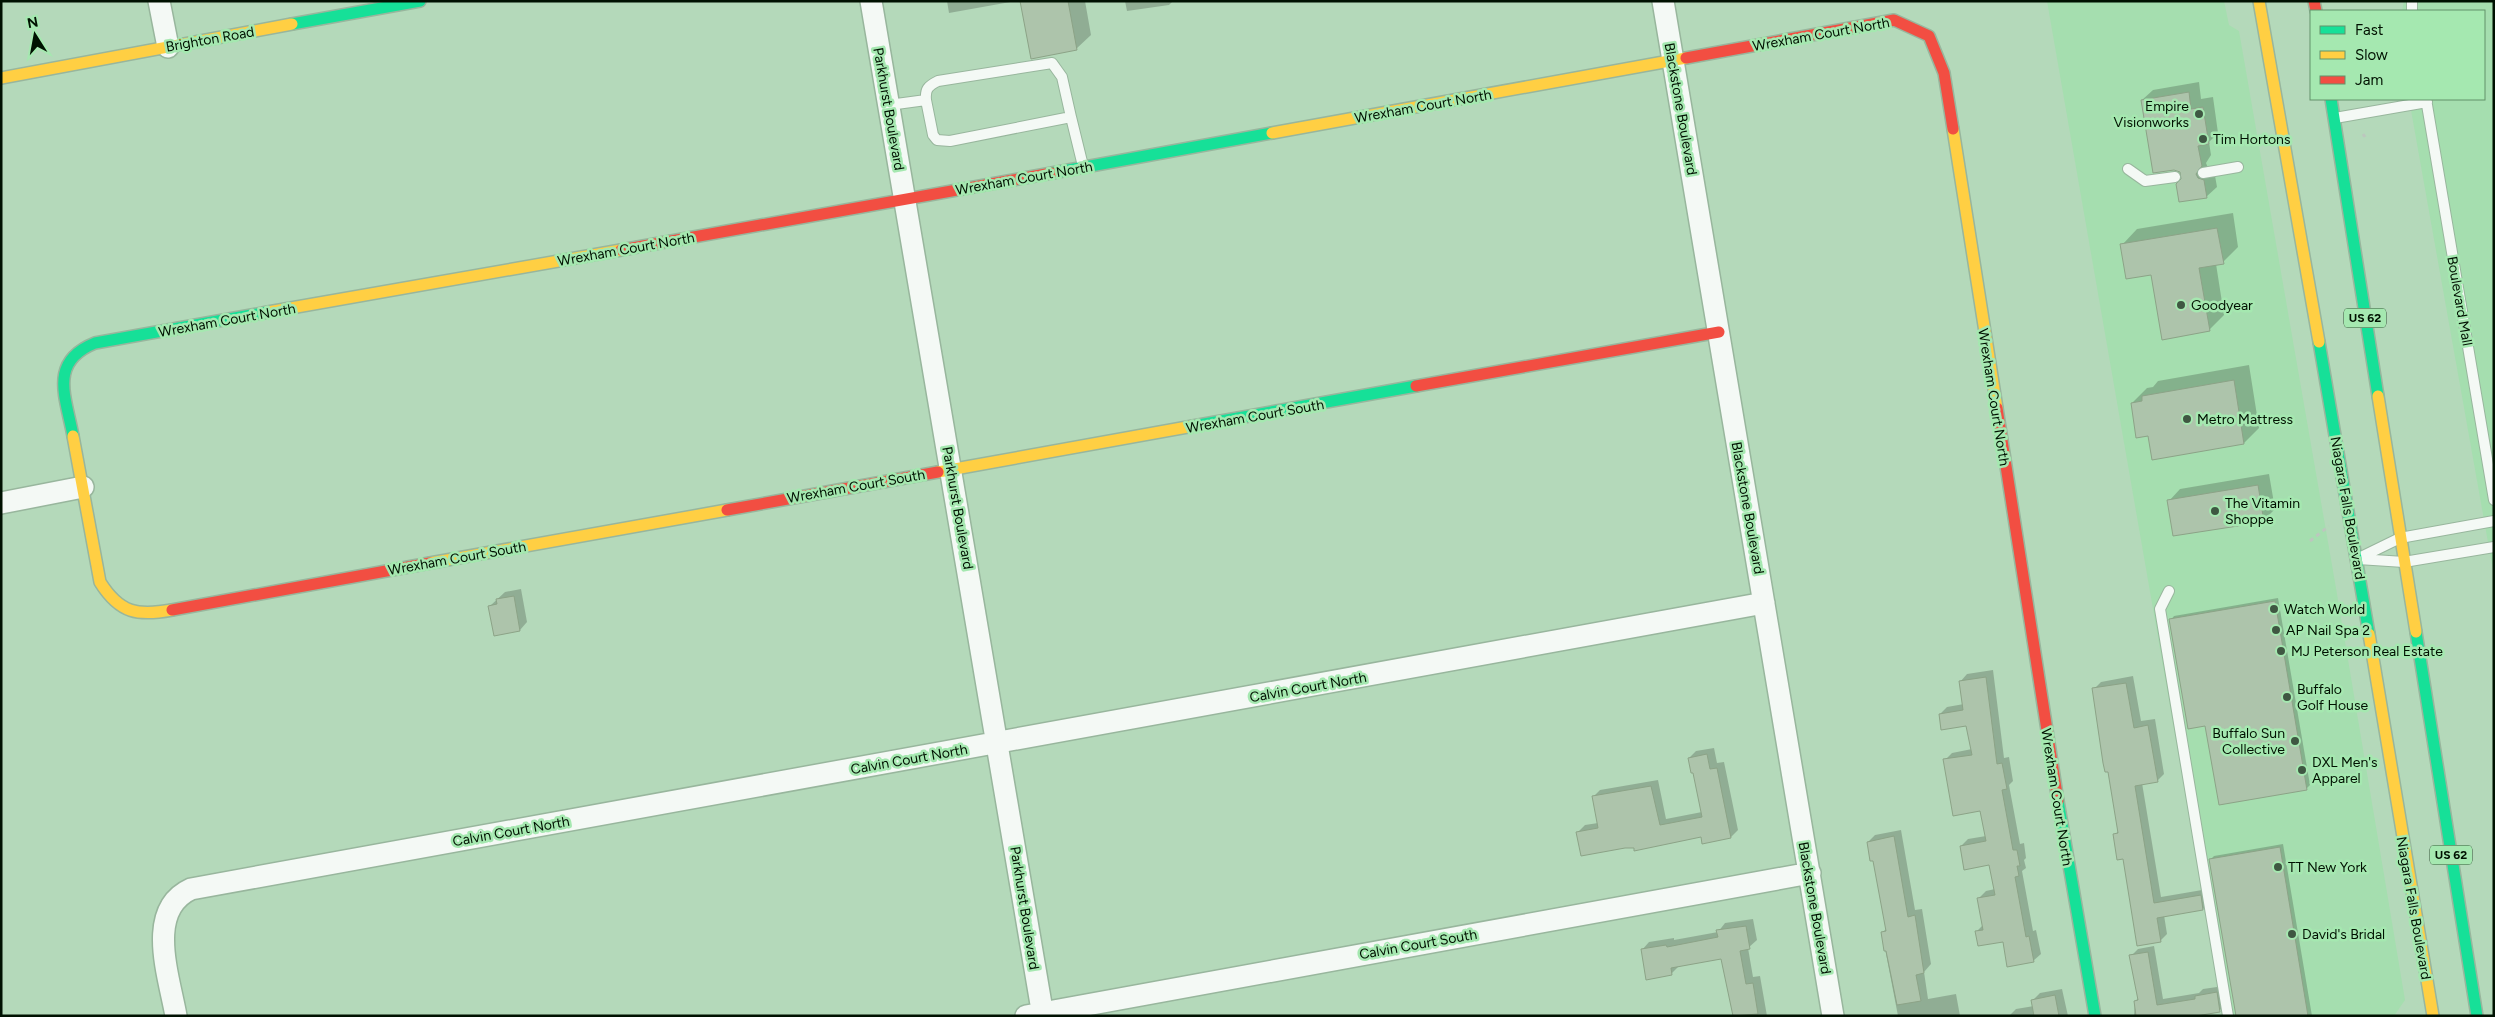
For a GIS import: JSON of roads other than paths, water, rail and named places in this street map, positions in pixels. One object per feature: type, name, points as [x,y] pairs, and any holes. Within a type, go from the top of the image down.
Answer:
[{"type":"street","points":[[159,1],[168,47]]},
{"type":"street","name":"Brighton Road","points":[[1,78],[420,1]]},
{"type":"street","name":"Parkhurst Boulevard","points":[[871,1],[998,743],[1037,1015]]},
{"type":"street","name":"Blackstone Boulevard","points":[[1663,1],[1834,1016]]},
{"type":"street","name":"Niagara Falls Boulevard","points":[[2259,1],[2357,559],[2433,1016]]},
{"type":"street","name":"Wrexham Court North","points":[[83,487],[62,378],[67,362],[78,350],[86,346],[1673,62],[1894,20],[1929,36],[1944,73],[2075,908],[2095,1016]]},
{"type":"street","name":"US 62","points":[[2330,100],[2477,1016]]},
{"type":"street","name":"Wrexham Court South","points":[[83,487],[100,582],[107,595],[118,605],[132,612],[148,614],[1719,332]]},
{"type":"street","points":[[1,503],[83,487]]},
{"type":"street","name":"Calvin Court North","points":[[176,1016],[163,934],[164,918],[172,903],[182,894],[192,889],[1764,603]]},
{"type":"street","name":"Calvin Court South","points":[[1037,1015],[1810,873]]},
{"type":"lane","points":[[1071,117],[950,141],[938,140],[933,135],[925,91],[929,85],[938,81],[1052,63],[1062,77],[1083,168]]},
{"type":"lane","points":[[889,105],[926,100]]},
{"type":"lane","name":"Boulevard Mall","points":[[2334,118],[2427,101],[2494,500]]},
{"type":"lane","points":[[2203,173],[2238,167]]},
{"type":"lane","points":[[2128,169],[2145,181],[2175,178]]},
{"type":"lane","points":[[2357,559],[2400,538],[2494,521]]},
{"type":"lane","points":[[2357,559],[2404,562],[2494,547]]},
{"type":"lane","points":[[2169,591],[2160,609],[2228,1016]]},
{"type":"place","name":"Empire Visionworks","points":[[2199,114]]},
{"type":"place","name":"Tim Hortons","points":[[2203,139]]},
{"type":"place","name":"Goodyear","points":[[2181,305]]},
{"type":"place","name":"Metro Mattress","points":[[2187,419]]},
{"type":"place","name":"The Vitamin Shoppe","points":[[2215,511]]},
{"type":"place","name":"Watch World","points":[[2274,609]]},
{"type":"place","name":"AP Nail Spa 2","points":[[2276,630]]},
{"type":"place","name":"MJ Peterson Real Estate","points":[[2281,651]]},
{"type":"place","name":"Buffalo Golf House","points":[[2287,697]]},
{"type":"place","name":"Buffalo Sun Collective","points":[[2295,741]]},
{"type":"place","name":"DXL Men's Apparel","points":[[2302,770]]},
{"type":"place","name":"TT New York","points":[[2278,867]]},
{"type":"place","name":"David's Bridal","points":[[2292,934]]}]
